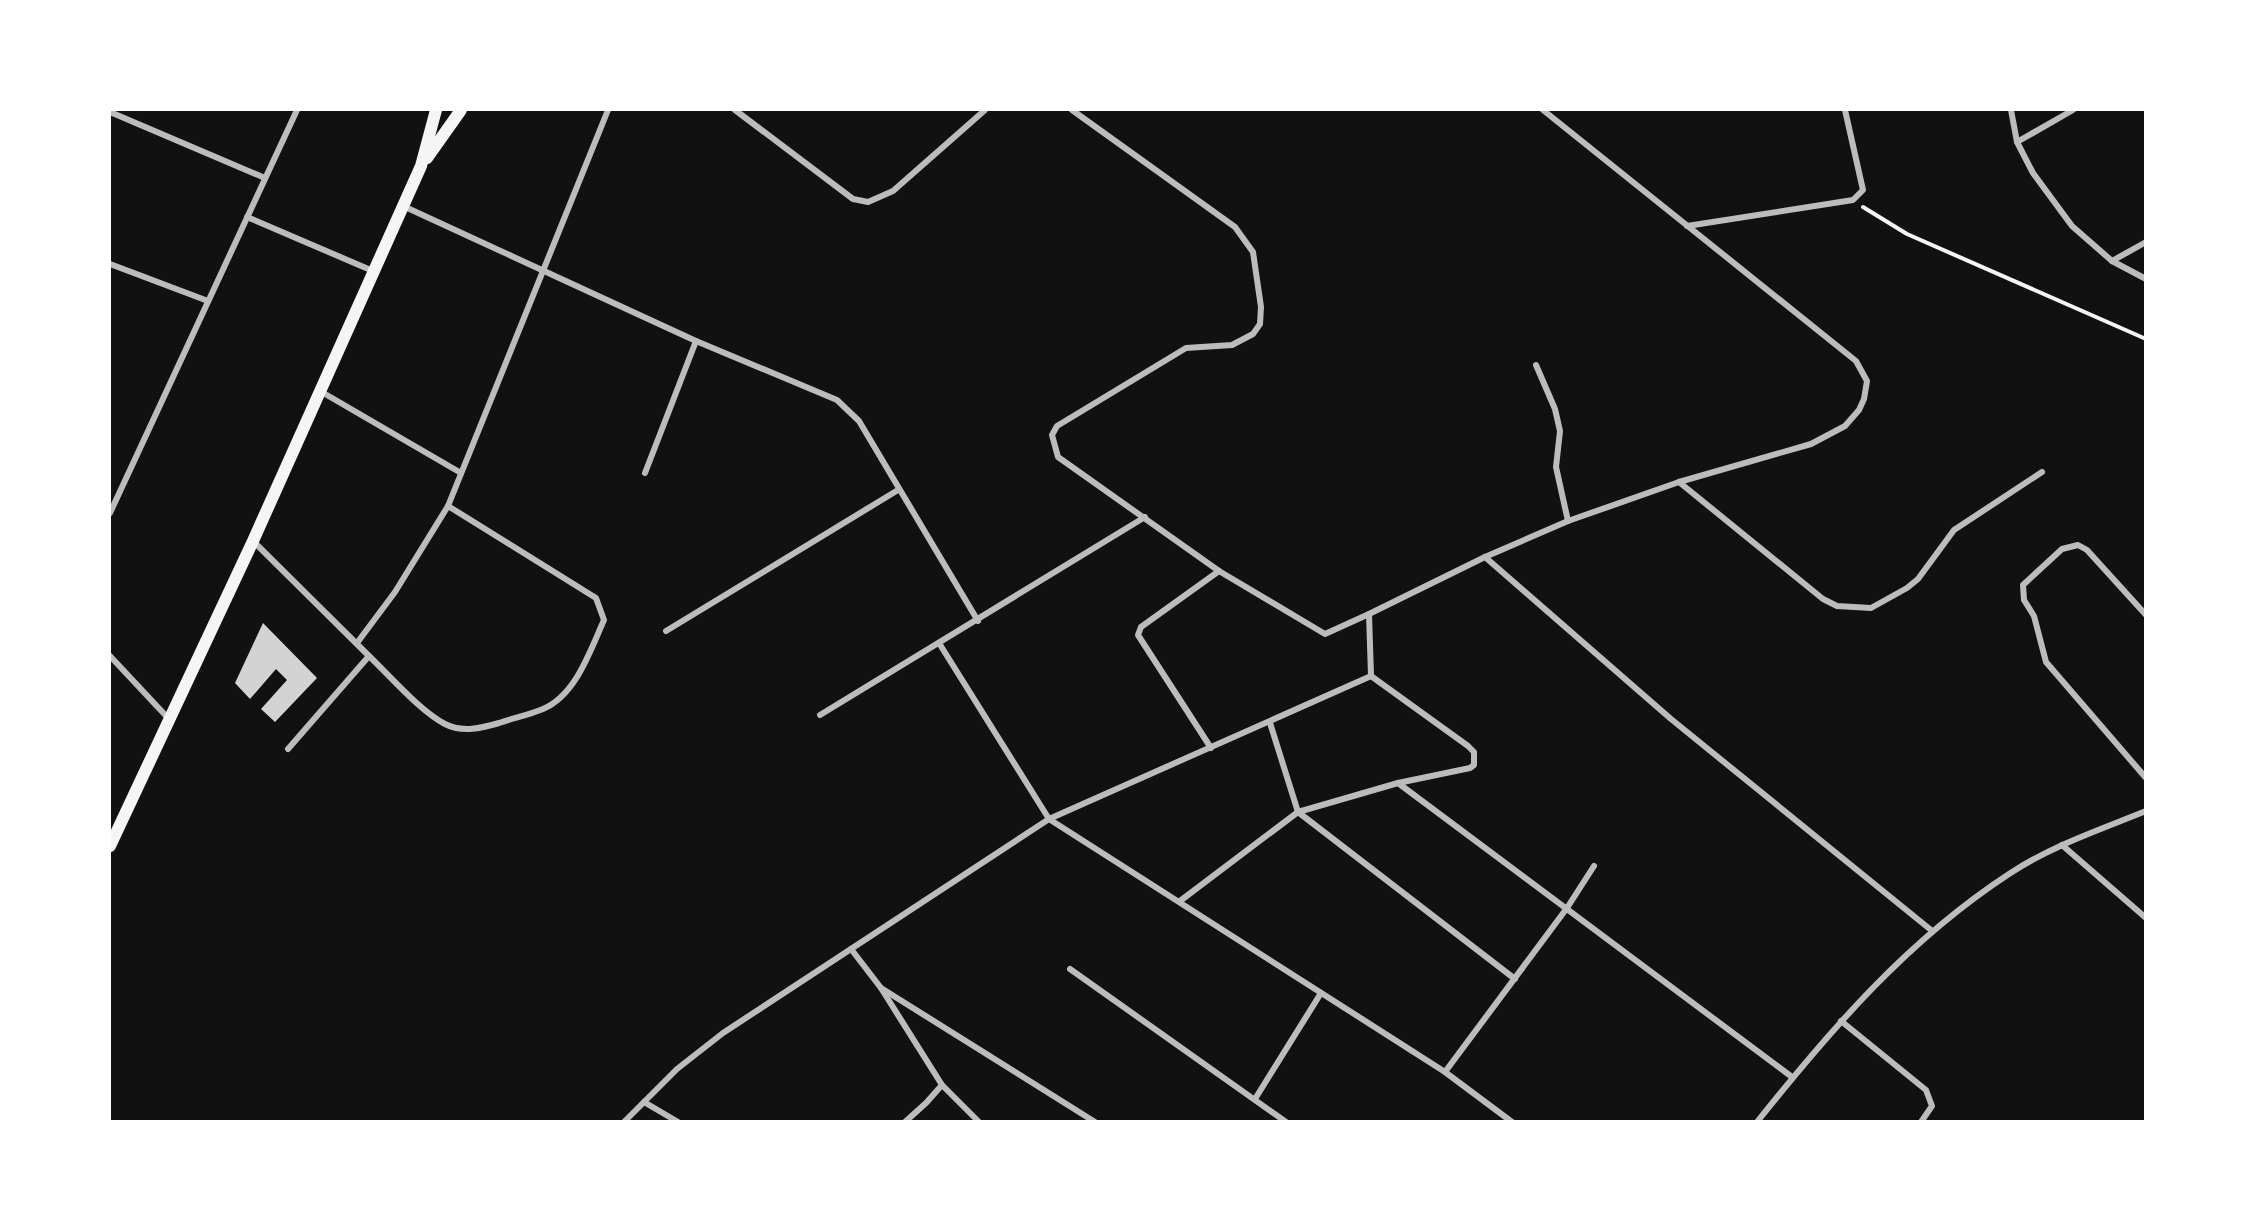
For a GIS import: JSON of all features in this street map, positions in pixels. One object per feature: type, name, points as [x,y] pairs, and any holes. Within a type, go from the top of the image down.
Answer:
[{"type":"main road","points":[[110,846],[168,718],[253,541],[421,166],[436,110]]},
{"type":"main road","points":[[421,166],[461,110]]},
{"type":"street","points":[[110,513],[297,110]]},
{"type":"street","points":[[357,643],[401,583],[448,506],[608,110]]},
{"type":"street","points":[[735,110],[853,199],[868,202],[893,191],[985,110]]},
{"type":"street","points":[[1072,110],[1235,226],[1253,252],[1262,307],[1260,324],[1253,334],[1232,345],[1186,348],[1057,426],[1052,435],[1058,458],[1219,571],[1325,634],[1485,557],[1568,521],[1679,482],[1811,444],[1845,426],[1859,410],[1864,399],[1867,381],[1857,361],[1543,110]]},
{"type":"street","points":[[1687,226],[1852,200],[1863,190],[1845,110]]},
{"type":"street","points":[[2011,110],[2017,142],[2032,173],[2072,226],[2112,261],[2145,279]]},
{"type":"street","points":[[2017,142],[2073,110]]},
{"type":"street","points":[[110,112],[265,178]]},
{"type":"street","points":[[403,206],[696,342],[837,400],[859,421],[978,621]]},
{"type":"street","points":[[247,217],[373,271]]},
{"type":"street","points":[[2112,261],[2145,242]]},
{"type":"street","points":[[110,264],[208,301]]},
{"type":"street","points":[[645,472],[696,342]]},
{"type":"street","points":[[1536,365],[1555,409],[1560,431],[1556,467],[1568,521]]},
{"type":"street","points":[[319,391],[461,473]]},
{"type":"street","points":[[1679,482],[1823,599],[1837,606],[1870,608],[1917,579],[1954,530],[2042,472]]},
{"type":"street","points":[[666,631],[898,490]]},
{"type":"street","points":[[253,541],[369,656],[411,696],[445,724],[464,729],[481,728],[533,712],[560,699],[570,687],[604,620],[596,598],[448,506]]},
{"type":"street","points":[[820,715],[978,621],[1145,517]]},
{"type":"street","points":[[2145,615],[2087,550],[2078,545],[2062,549],[2023,585],[2024,600],[2034,616],[2046,662],[2145,778]]},
{"type":"street","points":[[1485,557],[1671,719],[1931,930]]},
{"type":"street","points":[[1211,748],[1138,635],[1141,627],[1219,571]]},
{"type":"street","points":[[1369,614],[1371,676]]},
{"type":"street","points":[[939,643],[1049,819],[1445,1072],[1512,1122]]},
{"type":"street","points":[[110,656],[168,718]]},
{"type":"street","points":[[288,749],[369,656]]},
{"type":"street","points":[[624,1122],[677,1070],[723,1033],[1049,819],[1371,676]]},
{"type":"street","points":[[1180,901],[1298,812],[1398,783],[1470,768],[1474,765],[1474,752],[1371,676]]},
{"type":"street","points":[[1269,723],[1298,812],[1515,979]]},
{"type":"street","points":[[1398,783],[1792,1077]]},
{"type":"street","points":[[1757,1122],[1792,1077],[1841,1021],[1931,930],[2010,873],[2062,845],[2145,811]]},
{"type":"street","points":[[2062,845],[2145,918]]},
{"type":"street","points":[[1445,1072],[1567,908],[1594,867]]},
{"type":"street","points":[[850,949],[881,988],[942,1085],[979,1122]]},
{"type":"street","points":[[1070,969],[1286,1122]]},
{"type":"street","points":[[881,988],[1095,1122]]},
{"type":"street","points":[[1255,1099],[1321,993]]},
{"type":"street","points":[[1841,1021],[1926,1090],[1932,1106],[1921,1122]]},
{"type":"street","points":[[905,1122],[942,1085]]},
{"type":"street","points":[[644,1102],[678,1122]]},
{"type":"path","points":[[1852,200],[1879,219],[1907,234],[2145,339]]},
{"type":"building","points":[[263,623],[317,678],[275,722],[261,709],[287,680],[276,669],[250,699],[235,683]]}]
